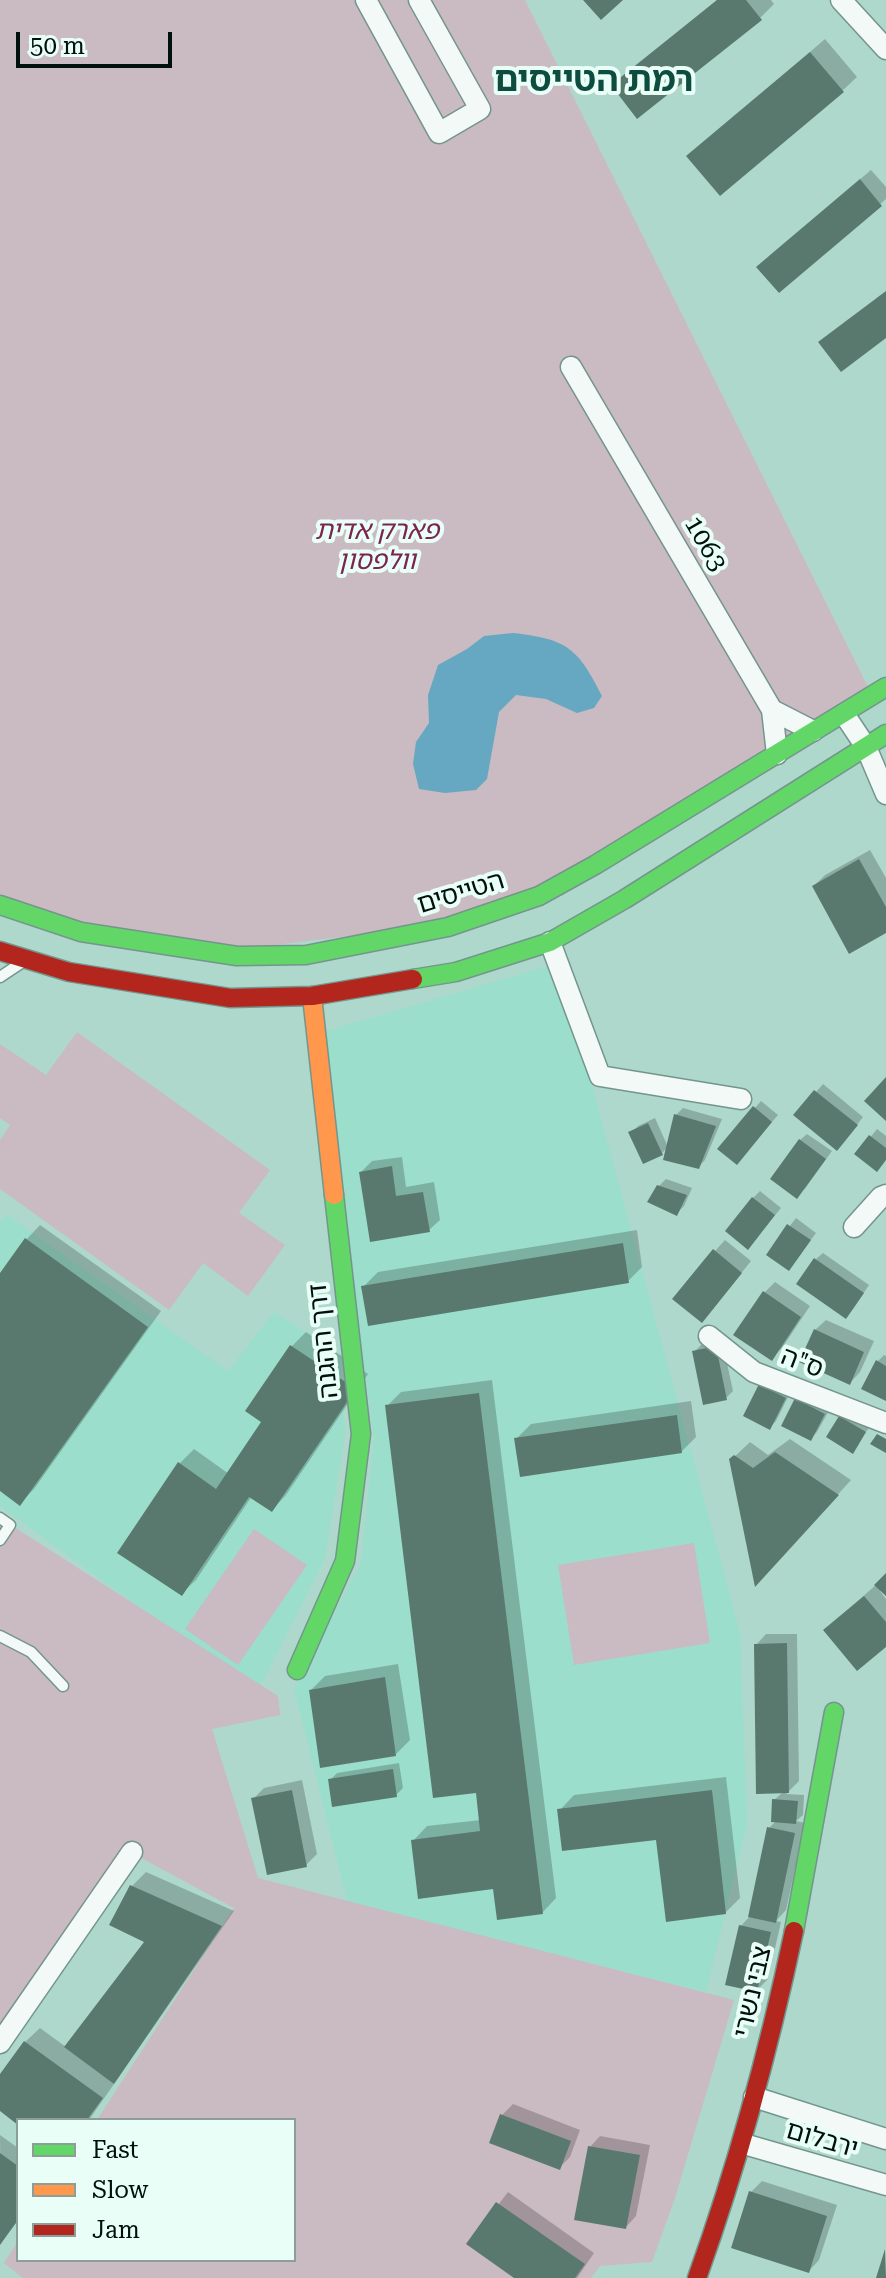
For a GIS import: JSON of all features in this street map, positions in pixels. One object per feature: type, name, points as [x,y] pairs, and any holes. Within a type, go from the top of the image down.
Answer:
[{"type":"main road","name":"הטייסים","points":[[0,905],[81,932],[237,956],[306,955],[448,927],[539,896],[886,687]]},
{"type":"main road","points":[[0,951],[69,972],[230,998],[312,996],[456,972],[550,942],[625,899],[886,734]]},
{"type":"main road","name":"דרך ההגנה","points":[[297,1670],[345,1561],[361,1434],[312,996]]},
{"type":"main road","name":"צבי נשרי","points":[[697,2278],[744,2144],[797,1917],[834,1712]]},
{"type":"street","points":[[366,0],[439,133],[480,109],[419,0]]},
{"type":"street","points":[[841,0],[886,49]]},
{"type":"street","name":"1063","points":[[571,367],[772,710],[777,754]]},
{"type":"street","points":[[772,710],[813,731]]},
{"type":"street","points":[[844,714],[866,747],[886,794]]},
{"type":"street","points":[[550,942],[600,1076],[741,1099]]},
{"type":"street","points":[[854,1227],[886,1195]]},
{"type":"street","name":"ס\"ה","points":[[709,1336],[754,1372],[886,1423]]},
{"type":"street","points":[[0,2043],[132,1852]]},
{"type":"street","name":"ירבלום","points":[[754,2097],[886,2139]]},
{"type":"street","name":"ירבלום","points":[[744,2144],[886,2185]]},
{"type":"lane","points":[[0,977],[26,960]]},
{"type":"lane","points":[[0,1518],[10,1525],[0,1540]]},
{"type":"lane","points":[[0,1636],[31,1652],[63,1686]]},
{"type":"shaded area","points":[[559,963],[740,1633],[747,1824],[706,1992],[348,1904],[294,1688],[361,1563],[374,1437],[316,1034]]},
{"type":"shaded area","points":[[6,1214],[228,1371],[274,1312],[341,1355],[345,1433],[325,1558],[257,1693],[0,1506],[0,1222]]},
{"type":"green space","name":"פארק אדית וולפסון","points":[[0,0],[525,0],[868,687],[532,892],[414,928],[242,949],[83,924],[0,898]]},
{"type":"green space","points":[[77,1032],[270,1170],[239,1213],[285,1245],[248,1296],[203,1263],[169,1310],[0,1189],[0,1140],[10,1125],[0,1118],[0,1044],[46,1075]]},
{"type":"green space","points":[[0,1518],[278,1696],[280,1715],[212,1729],[258,1878],[734,2000],[675,2198],[652,2262],[600,2266],[591,2278],[23,2278],[4,2263],[16,2244],[16,2262],[296,2262],[296,2118],[98,2118],[234,1908],[132,1853],[0,2044]]},
{"type":"green space","points":[[254,1529],[307,1565],[238,1665],[185,1629]]},
{"type":"green space","points":[[694,1543],[710,1643],[574,1665],[558,1565]]},
{"type":"water","points":[[513,633],[546,639],[569,649],[586,667],[602,696],[594,708],[577,713],[546,699],[516,695],[499,712],[487,779],[476,790],[445,793],[419,789],[413,764],[416,742],[429,723],[428,695],[438,665],[484,636]]},
{"type":"building","points":[[583,0],[623,0],[601,20]]},
{"type":"building","points":[[717,0],[746,0],[762,20],[637,119],[611,85]]},
{"type":"building","points":[[810,52],[844,92],[720,196],[686,156]]},
{"type":"building","points":[[860,179],[882,206],[779,293],[756,267]]},
{"type":"building","points":[[886,291],[886,338],[841,372],[818,342]]},
{"type":"building","points":[[859,859],[886,907],[886,933],[849,954],[812,886]]},
{"type":"building","points":[[886,1077],[886,1121],[864,1101]]},
{"type":"building","points":[[814,1090],[858,1125],[837,1151],[793,1115]]},
{"type":"building","points":[[753,1106],[772,1122],[737,1165],[717,1149]]},
{"type":"building","points":[[674,1114],[716,1126],[699,1169],[663,1160]]},
{"type":"building","points":[[648,1123],[663,1155],[643,1164],[628,1132]]},
{"type":"building","points":[[869,1135],[886,1148],[886,1160],[877,1172],[854,1154]]},
{"type":"building","points":[[799,1139],[826,1159],[797,1199],[770,1179]]},
{"type":"building","points":[[392,1166],[396,1196],[423,1192],[430,1232],[370,1242],[359,1172]]},
{"type":"building","points":[[657,1185],[687,1195],[677,1216],[647,1202]]},
{"type":"building","points":[[752,1197],[775,1215],[748,1250],[725,1231]]},
{"type":"building","points":[[787,1224],[811,1240],[789,1271],[766,1255]]},
{"type":"building","points":[[25,1238],[148,1327],[20,1506],[0,1491],[0,1273]]},
{"type":"building","points":[[623,1243],[629,1283],[368,1326],[361,1286]]},
{"type":"building","points":[[713,1249],[742,1273],[702,1323],[672,1299]]},
{"type":"building","points":[[814,1258],[864,1293],[846,1319],[796,1284]]},
{"type":"building","points":[[763,1291],[801,1317],[772,1361],[733,1335]]},
{"type":"building","points":[[814,1329],[864,1352],[850,1385],[799,1362]]},
{"type":"building","points":[[290,1345],[356,1389],[272,1512],[249,1497],[182,1596],[117,1553],[178,1462],[216,1489],[261,1422],[245,1411]]},
{"type":"building","points":[[716,1346],[727,1400],[703,1405],[692,1351]]},
{"type":"building","points":[[876,1360],[886,1366],[886,1401],[861,1389]]},
{"type":"building","points":[[759,1384],[786,1398],[770,1430],[743,1416]]},
{"type":"building","points":[[479,1393],[543,1914],[497,1920],[493,1889],[418,1899],[411,1840],[480,1831],[476,1793],[433,1798],[385,1405]]},
{"type":"building","points":[[795,1398],[825,1414],[811,1441],[781,1426]]},
{"type":"building","points":[[677,1415],[682,1453],[520,1477],[514,1438]]},
{"type":"building","points":[[839,1416],[866,1432],[853,1454],[826,1437]]},
{"type":"building","points":[[877,1434],[886,1439],[886,1453],[870,1444]]},
{"type":"building","points":[[775,1452],[839,1495],[755,1587],[729,1459],[734,1455],[753,1468]]},
{"type":"building","points":[[886,1573],[886,1596],[874,1585]]},
{"type":"building","points":[[864,1596],[886,1622],[886,1647],[857,1671],[823,1630]]},
{"type":"building","points":[[787,1643],[789,1793],[756,1794],[754,1644]]},
{"type":"building","points":[[385,1677],[396,1756],[320,1768],[309,1690]]},
{"type":"building","points":[[393,1769],[397,1797],[332,1807],[328,1779]]},
{"type":"building","points":[[292,1790],[307,1867],[267,1875],[251,1798]]},
{"type":"building","points":[[712,1790],[726,1914],[666,1922],[656,1840],[562,1851],[557,1809]]},
{"type":"building","points":[[772,1799],[798,1801],[796,1824],[771,1822]]},
{"type":"building","points":[[767,1827],[795,1833],[776,1923],[748,1917]]},
{"type":"building","points":[[130,1885],[222,1926],[114,2084],[64,2047],[144,1942],[109,1925]]},
{"type":"building","points":[[739,1925],[771,1932],[757,1992],[725,1985]]},
{"type":"building","points":[[24,2041],[103,2098],[88,2118],[16,2118],[16,2123],[0,2111],[0,2074]]},
{"type":"building","points":[[500,2114],[571,2141],[560,2170],[489,2143]]},
{"type":"building","points":[[588,2146],[640,2155],[626,2229],[574,2220]]},
{"type":"building","points":[[0,2153],[16,2165],[16,2223],[0,2245]]},
{"type":"building","points":[[749,2191],[827,2216],[809,2273],[731,2248]]},
{"type":"building","points":[[496,2202],[585,2264],[575,2278],[514,2278],[466,2244]]},
{"type":"building","points":[[885,2249],[886,2278],[876,2278]]},
{"type":"traffic: fast","points":[[0,905],[81,932],[237,956],[306,955],[448,927],[539,896],[886,687]]},
{"type":"traffic: fast","points":[[413,979],[456,972],[550,942],[625,899],[886,734]]},
{"type":"traffic: fast","points":[[297,1670],[345,1561],[361,1434],[334,1195]]},
{"type":"traffic: fast","points":[[794,1931],[834,1712]]},
{"type":"traffic: slow","points":[[312,996],[334,1195]]},
{"type":"traffic: jam","points":[[0,951],[69,972],[230,998],[312,996],[413,979]]},
{"type":"traffic: jam","points":[[697,2278],[752,2106],[794,1931]]},
{"type":"district","name":"רמת הטייסים","points":[[594,81]]}]
